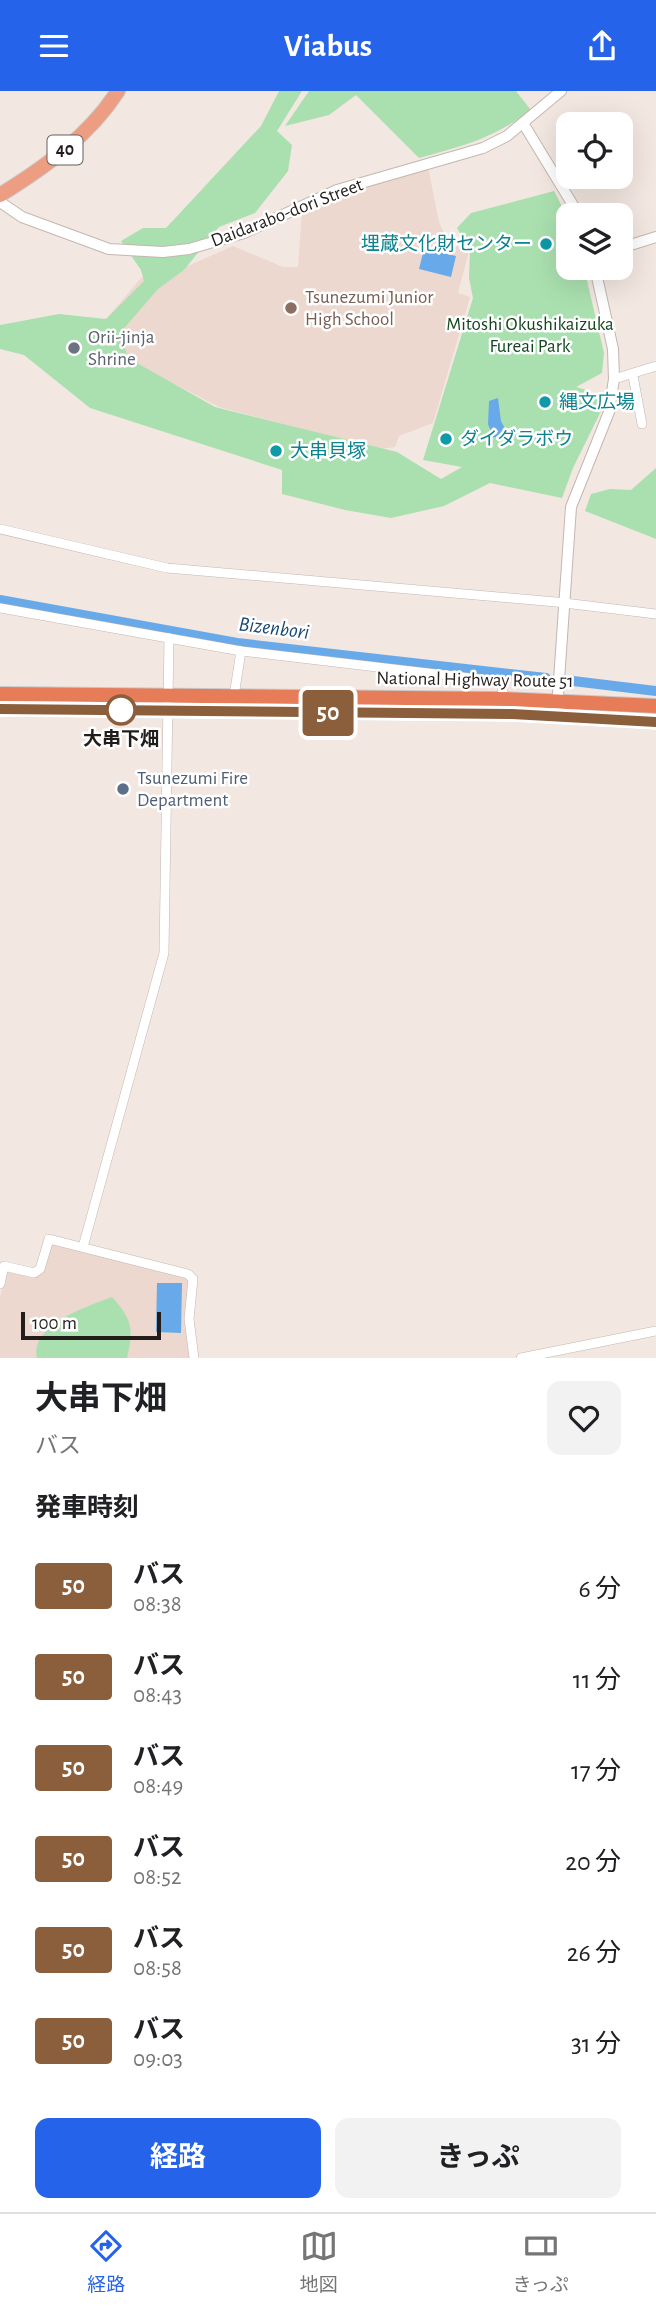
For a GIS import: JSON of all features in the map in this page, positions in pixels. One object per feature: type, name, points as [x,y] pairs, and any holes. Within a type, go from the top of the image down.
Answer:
[{"type":"highway","name":"National Highway Route 51","points":[[0,694],[504,699],[656,722]]},
{"type":"highway","name":"National Highway Route 51","points":[[0,709],[656,706]]},
{"type":"main road","name":"40","points":[[0,195],[34,174],[74,142],[118,91]]},
{"type":"street","name":"Daidarabo-dori Street","points":[[0,202],[22,217],[109,249],[163,252],[189,249],[244,233],[337,190],[483,148],[523,123],[561,91]]},
{"type":"street","points":[[523,123],[572,203]]},
{"type":"street","points":[[633,244],[656,237]]},
{"type":"street","points":[[557,707],[570,507],[606,421],[614,379],[613,349],[598,280]]},
{"type":"street","points":[[614,379],[633,376],[656,366]]},
{"type":"street","points":[[633,376],[642,424]]},
{"type":"street","points":[[0,529],[167,568],[564,603],[656,614]]},
{"type":"street","points":[[0,608],[242,652],[487,680],[501,683],[504,699]]},
{"type":"street","points":[[83,1247],[163,961],[169,638]]},
{"type":"street","points":[[234,696],[242,652]]},
{"type":"street","points":[[0,1284],[5,1266],[34,1273],[40,1269],[49,1239],[188,1274],[193,1279],[189,1319],[194,1358]]},
{"type":"street","points":[[521,1358],[656,1331]]},
{"type":"shaded area","name":"Tsunezumi Junior High School","points":[[428,167],[439,222],[449,244],[469,251],[458,293],[470,297],[433,423],[399,436],[395,447],[380,449],[219,407],[136,364],[97,330],[141,278],[181,269],[233,246],[283,267],[298,267],[302,211],[343,193]]},
{"type":"shaded area","points":[[52,1244],[188,1279],[191,1284],[190,1358],[0,1358],[0,1297],[7,1272],[11,1270],[36,1277]]},
{"type":"green space","name":"Mitoshi Okushikaizuka Fureai Park","points":[[279,91],[302,91],[277,131],[292,145],[288,171],[255,213],[219,227],[184,270],[158,289],[120,333],[128,358],[215,407],[397,452],[441,479],[462,467],[423,460],[473,298],[469,278],[470,251],[457,228],[471,213],[554,191],[560,203],[556,203],[556,280],[587,280],[604,353],[602,373],[576,387],[586,390],[605,403],[573,468],[562,498],[490,483],[444,506],[391,518],[282,494],[282,470],[90,408],[24,355],[0,349],[0,325],[59,314],[106,319],[144,281],[141,270],[121,241],[143,228],[166,228],[261,126]]},
{"type":"green space","points":[[309,91],[516,91],[531,110],[491,134],[419,158],[356,95],[329,115],[285,126]]},
{"type":"green space","points":[[656,468],[656,539],[585,511],[591,494],[610,489],[631,490]]},
{"type":"green space","points":[[112,1297],[130,1325],[127,1358],[37,1358],[37,1346],[52,1326],[76,1311]]},
{"type":"water","points":[[424,249],[456,256],[451,277],[419,269]]},
{"type":"water","points":[[498,398],[501,421],[510,438],[507,440],[505,435],[503,439],[493,437],[488,424],[489,401]]},
{"type":"water","points":[[157,1283],[182,1283],[181,1333],[156,1332]]},
{"type":"waterway","name":"Bizenbori","points":[[0,600],[237,643],[546,678]]},
{"type":"waterway","name":"Bizenbori","points":[[573,681],[656,691]]},
{"type":"bus line","name":"50","points":[[0,709],[512,714],[656,722]]},
{"type":"place","name":"埋蔵文化財センター","points":[[546,244]]},
{"type":"place","name":"Tsunezumi Junior High School","points":[[291,308]]},
{"type":"place","name":"Orii-jinja Shrine","points":[[74,348]]},
{"type":"place","name":"縄文広場","points":[[545,402]]},
{"type":"place","name":"ダイダラボウ","points":[[446,439]]},
{"type":"place","name":"大串貝塚","points":[[276,451]]},
{"type":"place","name":"大串下畑","points":[[121,710]]},
{"type":"place","name":"Tsunezumi Fire Department","points":[[123,789]]}]
